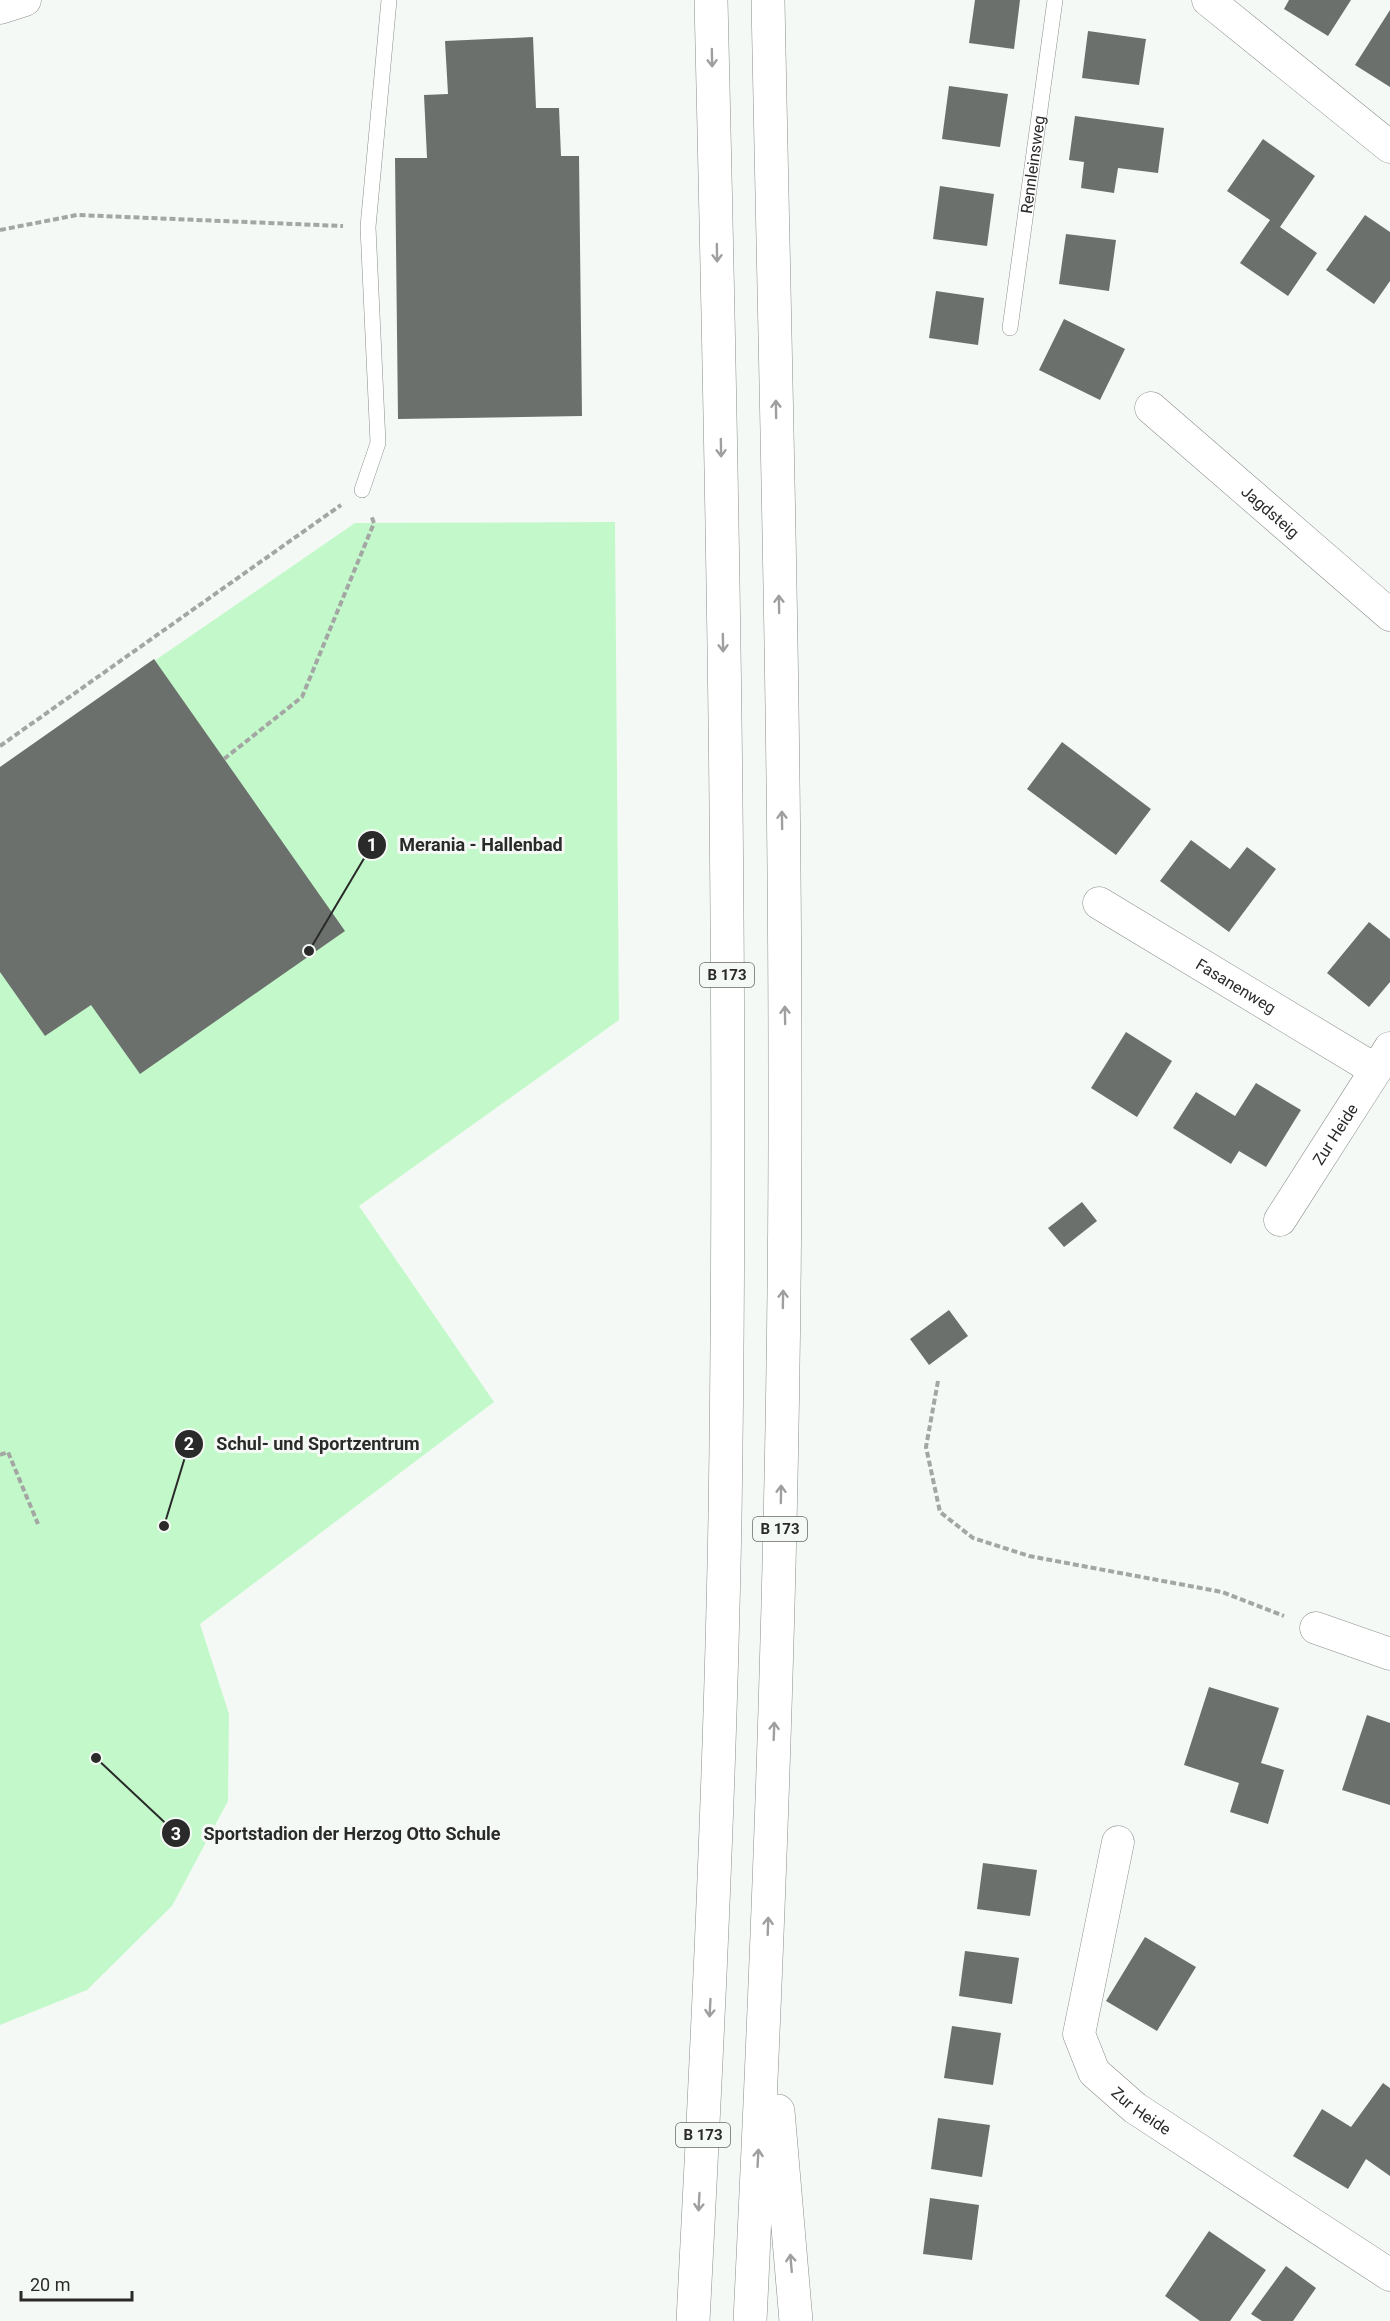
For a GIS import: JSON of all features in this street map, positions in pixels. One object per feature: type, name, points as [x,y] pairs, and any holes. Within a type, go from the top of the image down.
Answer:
[{"type":"highway","name":"B 173","points":[[693,2321],[713,1949],[725,1506],[728,1072],[721,434],[711,0]]},
{"type":"highway","name":"B 173","points":[[750,2321],[767,1984],[780,1542],[785,1073],[768,0]]},
{"type":"highway","points":[[767,1984],[796,2321]]},
{"type":"street","points":[[0,8],[25,0]]},
{"type":"street","points":[[1208,0],[1390,147]]},
{"type":"street","name":"Jagdsteig","points":[[1151,408],[1390,615]]},
{"type":"street","name":"Fasanenweg","points":[[1099,903],[1382,1059]]},
{"type":"street","name":"Zur Heide","points":[[1280,1220],[1382,1059]]},
{"type":"street","points":[[1316,1628],[1390,1654]]},
{"type":"street","name":"Zur Heide","points":[[1118,1842],[1079,2034],[1094,2072],[1135,2108],[1390,2276]]},
{"type":"lane","points":[[362,490],[378,443],[368,227],[389,0]]},
{"type":"lane","name":"Rennleinsweg","points":[[1010,328],[1055,0]]},
{"type":"path","points":[[0,230],[77,215],[368,227]]},
{"type":"path","points":[[0,746],[362,490],[374,523],[302,697],[224,759]]},
{"type":"path","points":[[938,1381],[927,1447],[939,1512],[973,1538],[1029,1556],[1222,1592],[1316,1628]]},
{"type":"path","points":[[0,1455],[8,1452],[38,1524]]},
{"type":"green space","points":[[615,522],[619,1020],[359,1206],[494,1402],[200,1624],[229,1714],[228,1801],[172,1906],[87,1990],[0,2025],[0,767],[355,523]]},
{"type":"building","points":[[975,0],[1020,0],[1014,49],[969,43]]},
{"type":"building","points":[[1289,0],[1351,0],[1328,36],[1284,9]]},
{"type":"building","points":[[1390,10],[1390,87],[1355,65]]},
{"type":"building","points":[[1088,31],[1146,39],[1139,85],[1082,78]]},
{"type":"building","points":[[533,37],[536,108],[559,108],[561,156],[579,156],[582,416],[398,419],[395,158],[427,158],[424,95],[448,94],[445,41]]},
{"type":"building","points":[[949,86],[1008,94],[1000,147],[942,139]]},
{"type":"building","points":[[1075,116],[1164,128],[1158,173],[1118,168],[1114,193],[1081,188],[1084,162],[1069,160]]},
{"type":"building","points":[[1263,139],[1315,176],[1280,227],[1317,253],[1288,296],[1240,263],[1270,220],[1227,191]]},
{"type":"building","points":[[940,186],[994,194],[987,246],[933,239]]},
{"type":"building","points":[[1365,215],[1390,232],[1390,281],[1374,304],[1326,270]]},
{"type":"building","points":[[1066,234],[1116,240],[1109,291],[1059,284]]},
{"type":"building","points":[[936,291],[984,298],[978,345],[929,338]]},
{"type":"building","points":[[1064,319],[1125,349],[1100,400],[1039,370]]},
{"type":"building","points":[[154,659],[345,931],[140,1074],[91,1005],[45,1036],[0,972],[0,767]]},
{"type":"building","points":[[1062,742],[1151,809],[1116,855],[1027,789]]},
{"type":"building","points":[[1191,840],[1230,869],[1247,847],[1276,869],[1229,932],[1160,881]]},
{"type":"building","points":[[1369,922],[1390,939],[1390,982],[1369,1007],[1327,973]]},
{"type":"building","points":[[1126,1032],[1172,1061],[1137,1117],[1091,1088]]},
{"type":"building","points":[[1256,1083],[1301,1110],[1266,1167],[1239,1151],[1231,1164],[1173,1128],[1196,1092],[1235,1116]]},
{"type":"building","points":[[1082,1202],[1097,1221],[1064,1247],[1048,1228]]},
{"type":"building","points":[[949,1310],[968,1336],[929,1365],[910,1339]]},
{"type":"building","points":[[1209,1687],[1279,1708],[1261,1763],[1284,1770],[1268,1824],[1230,1812],[1239,1783],[1184,1765]]},
{"type":"building","points":[[1367,1715],[1390,1723],[1390,1805],[1342,1790]]},
{"type":"building","points":[[983,1863],[1037,1870],[1030,1916],[977,1909]]},
{"type":"building","points":[[1145,1937],[1196,1967],[1157,2031],[1106,2001]]},
{"type":"building","points":[[965,1951],[1019,1958],[1012,2004],[959,1996]]},
{"type":"building","points":[[952,2026],[1001,2033],[993,2085],[944,2078]]},
{"type":"building","points":[[1383,2083],[1390,2088],[1390,2176],[1366,2159],[1348,2189],[1293,2156],[1322,2109],[1351,2127]]},
{"type":"building","points":[[938,2118],[990,2125],[982,2177],[931,2169]]},
{"type":"building","points":[[930,2198],[979,2205],[972,2260],[923,2254]]},
{"type":"building","points":[[1209,2231],[1266,2270],[1230,2321],[1200,2321],[1165,2296]]},
{"type":"building","points":[[1286,2266],[1316,2288],[1293,2321],[1262,2321],[1251,2314]]},
{"type":"place","name":"Merania - Hallenbad","points":[[309,951]]},
{"type":"place","name":"Schul- und Sportzentrum","points":[[164,1526]]},
{"type":"place","name":"Sportstadion der Herzog Otto Schule","points":[[96,1758]]}]
